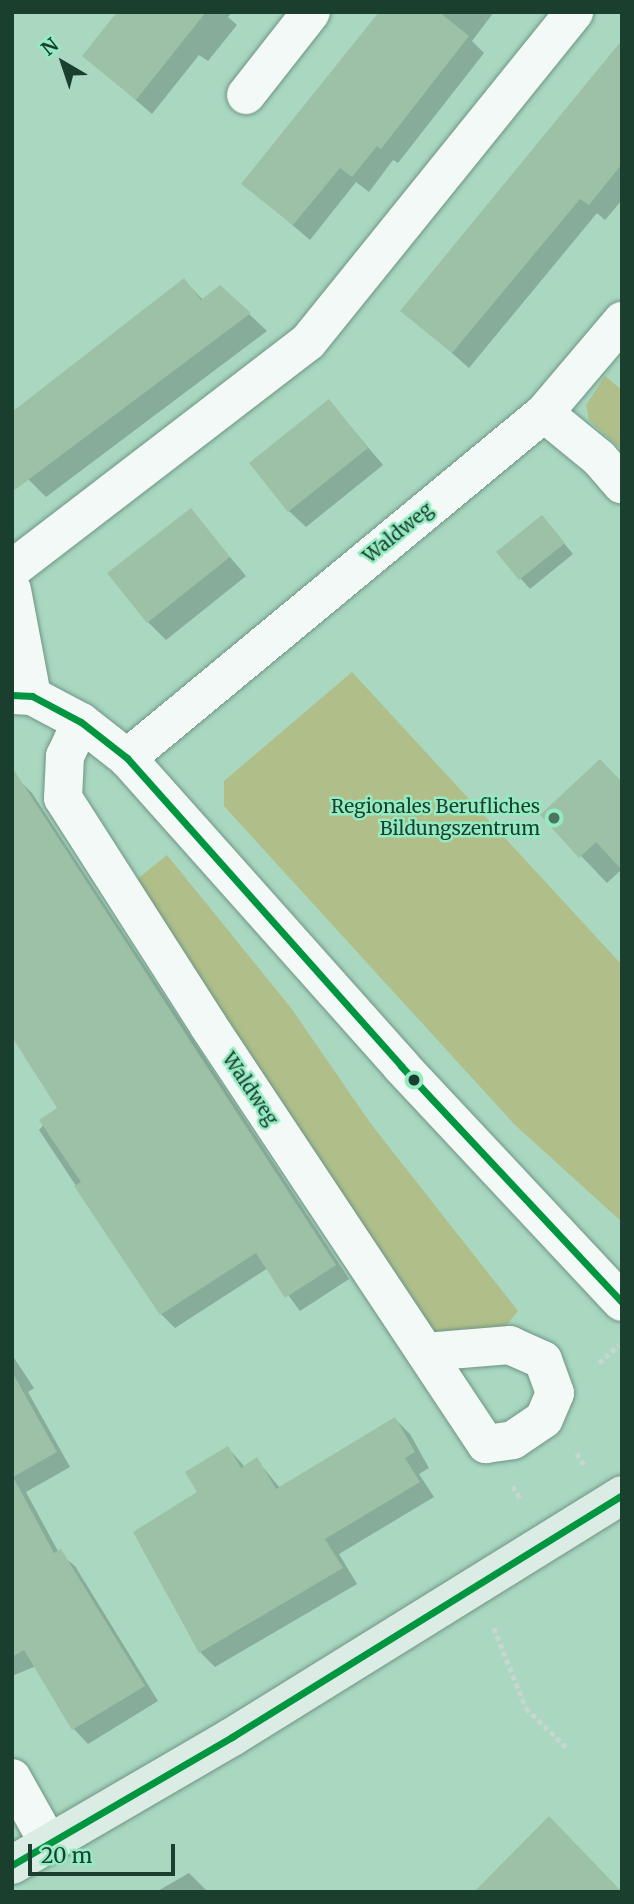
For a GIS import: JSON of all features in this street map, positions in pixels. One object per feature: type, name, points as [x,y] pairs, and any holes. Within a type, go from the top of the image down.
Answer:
[{"type":"main road","points":[[12,1865],[232,1737],[622,1495]]},
{"type":"street","points":[[246,95],[311,12]]},
{"type":"street","points":[[12,569],[309,342],[574,12]]},
{"type":"street","name":"Waldweg","points":[[127,758],[544,414],[622,321]]},
{"type":"street","points":[[544,414],[599,458],[622,484]]},
{"type":"street","points":[[12,590],[22,695],[81,722],[127,758],[401,1066],[622,1302]]},
{"type":"street","name":"Waldweg","points":[[81,722],[65,756],[63,798],[425,1352],[486,1444],[513,1440],[544,1419],[555,1393],[543,1360],[510,1345],[425,1352]]},
{"type":"street","points":[[12,1777],[49,1844]]},
{"type":"path","points":[[599,1363],[622,1342]]},
{"type":"path","points":[[494,1628],[526,1708],[568,1749]]},
{"type":"green space","points":[[605,376],[622,390],[622,450],[589,420],[586,405]]},
{"type":"green space","points":[[352,672],[622,965],[622,1222],[514,1124],[224,806],[224,781]]},
{"type":"green space","points":[[167,855],[291,1008],[371,1124],[518,1311],[500,1333],[437,1340],[135,881]]},
{"type":"building","points":[[117,12],[206,12],[136,100],[82,56]]},
{"type":"building","points":[[379,12],[439,12],[469,36],[381,149],[377,146],[352,177],[340,168],[293,225],[241,184]]},
{"type":"building","points":[[622,40],[622,164],[589,205],[580,199],[452,353],[400,311]]},
{"type":"building","points":[[184,278],[201,300],[220,285],[251,313],[12,492],[12,412]]},
{"type":"building","points":[[329,399],[368,448],[288,512],[249,463]]},
{"type":"building","points":[[191,508],[230,557],[147,623],[107,573]]},
{"type":"building","points":[[542,515],[565,543],[519,580],[496,552]]},
{"type":"building","points":[[600,759],[622,782],[622,870],[596,842],[579,858],[540,815]]},
{"type":"building","points":[[12,767],[336,1265],[285,1298],[256,1253],[160,1315],[74,1186],[81,1182],[39,1120],[57,1108],[12,1037]]},
{"type":"building","points":[[12,1372],[57,1452],[13,1477],[54,1553],[61,1549],[145,1686],[72,1730],[24,1650],[12,1657]]},
{"type":"building","points":[[395,1417],[415,1452],[405,1458],[420,1482],[325,1539],[343,1568],[199,1653],[133,1532],[197,1492],[185,1472],[228,1446],[241,1468],[257,1457],[276,1489]]},
{"type":"building","points":[[549,1816],[622,1892],[474,1892]]},
{"type":"transit line","points":[[12,695],[32,696],[81,722],[127,758],[401,1066],[622,1302]]},
{"type":"transit line","points":[[12,1865],[232,1737],[622,1495]]},
{"type":"place","name":"Regionales Berufliches Bildungszentrum","points":[[554,818]]}]
